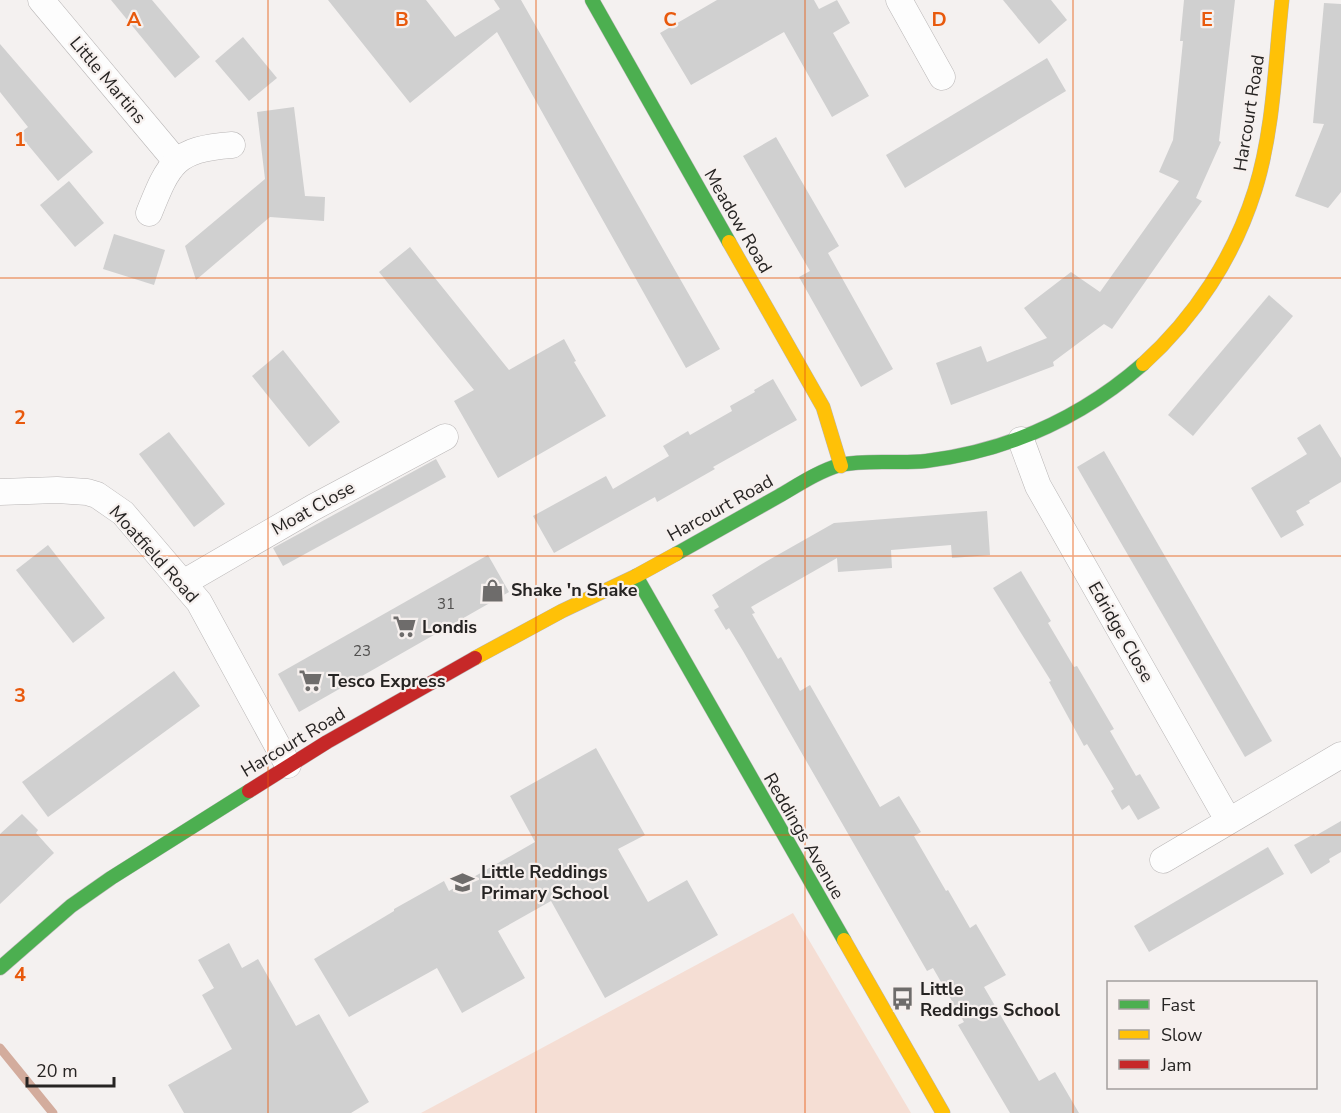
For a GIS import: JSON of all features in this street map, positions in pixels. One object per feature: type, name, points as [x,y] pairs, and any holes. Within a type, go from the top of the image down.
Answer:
[{"type":"street","name":"Little Martins","points":[[41,0],[175,160]]},
{"type":"street","points":[[899,0],[942,77]]},
{"type":"street","name":"Harcourt Road","points":[[0,968],[71,906],[288,765],[411,693],[562,611],[636,576],[813,477],[841,466],[928,461],[974,453],[1021,440],[1102,397],[1136,371],[1162,345],[1206,292],[1238,235],[1255,190],[1267,138],[1282,0]]},
{"type":"street","name":"Meadow Road","points":[[599,2],[823,407],[841,466]]},
{"type":"street","points":[[149,213],[164,178],[175,160],[212,146],[232,145]]},
{"type":"street","name":"Moat Close","points":[[183,583],[314,507],[445,437]]},
{"type":"street","name":"Edridge Close","points":[[1021,440],[1038,486],[1228,820]]},
{"type":"street","name":"Moatfield Road","points":[[0,492],[57,490],[87,492],[97,495],[123,513],[199,602],[288,765]]},
{"type":"street","name":"Reddings Avenue","points":[[636,576],[943,1113]]},
{"type":"street","points":[[1163,860],[1341,755]]},
{"type":"shaded area","points":[[793,913],[911,1113],[421,1113]]},
{"type":"building","points":[[111,0],[152,0],[200,57],[175,78]]},
{"type":"building","points":[[328,0],[426,0],[455,37],[500,9],[494,0],[521,0],[720,349],[686,368],[497,32],[410,103]]},
{"type":"building","points":[[717,0],[814,0],[819,9],[837,0],[850,23],[833,33],[869,96],[832,117],[784,32],[691,85],[660,33]]},
{"type":"building","points":[[1003,0],[1051,0],[1067,20],[1039,44]]},
{"type":"building","points":[[1184,0],[1235,0],[1219,141],[1221,142],[1196,198],[1202,201],[1112,329],[1104,324],[1053,362],[1054,366],[951,405],[936,363],[981,346],[987,362],[1047,338],[1024,308],[1071,272],[1100,292],[1179,181],[1159,172],[1173,140],[1183,41],[1180,41]]},
{"type":"building","points":[[1324,3],[1341,4],[1341,192],[1328,208],[1295,196],[1324,124],[1313,123]]},
{"type":"building","points":[[243,37],[277,78],[249,101],[215,61]]},
{"type":"building","points":[[0,44],[93,152],[58,181],[19,134],[28,127],[0,92]]},
{"type":"building","points":[[1047,58],[1066,91],[905,188],[886,155]]},
{"type":"building","points":[[294,107],[305,196],[325,197],[324,221],[270,217],[196,280],[185,246],[265,179],[257,112]]},
{"type":"building","points":[[776,137],[839,246],[828,253],[893,369],[861,387],[799,277],[810,271],[743,156]]},
{"type":"building","points":[[69,181],[104,223],[75,247],[40,205]]},
{"type":"building","points":[[114,234],[165,250],[154,285],[103,269]]},
{"type":"building","points":[[410,247],[509,370],[564,339],[576,361],[574,362],[606,416],[498,478],[454,401],[474,390],[379,272]]},
{"type":"building","points":[[1269,295],[1293,316],[1193,436],[1168,415]]},
{"type":"building","points":[[283,350],[340,422],[309,447],[252,376]]},
{"type":"building","points":[[773,379],[797,420],[713,467],[715,469],[657,502],[655,497],[554,553],[533,516],[606,476],[613,489],[669,456],[663,446],[688,431],[690,435],[732,411],[730,406]]},
{"type":"building","points":[[1320,424],[1341,458],[1341,482],[1296,511],[1304,525],[1281,538],[1251,488],[1307,454],[1297,438]]},
{"type":"building","points":[[169,432],[225,504],[194,527],[139,454]]},
{"type":"building","points":[[1104,451],[1272,741],[1245,757],[1077,467]]},
{"type":"building","points":[[436,459],[446,477],[283,566],[273,548]]},
{"type":"building","points":[[987,511],[990,555],[952,558],[951,545],[891,550],[892,568],[838,572],[837,558],[751,607],[755,613],[752,614],[778,659],[781,657],[800,691],[810,685],[880,807],[899,796],[921,832],[914,836],[946,891],[948,890],[970,928],[976,924],[1006,975],[984,987],[1039,1081],[1055,1072],[1079,1113],[1010,1113],[958,1025],[964,1022],[933,968],[927,971],[743,651],[729,628],[726,630],[714,610],[719,607],[712,595],[834,523]]},
{"type":"building","points":[[48,545],[105,618],[73,643],[16,570]]},
{"type":"building","points":[[488,555],[509,592],[299,712],[278,674]]},
{"type":"building","points":[[1021,571],[1051,621],[1048,623],[1074,667],[1077,666],[1114,729],[1110,731],[1136,776],[1140,774],[1160,808],[1138,820],[1129,805],[1122,810],[1111,791],[1114,789],[1087,744],[1084,746],[1049,682],[1051,681],[993,588]]},
{"type":"building","points":[[174,671],[200,706],[48,817],[22,782]]},
{"type":"building","points":[[596,748],[645,835],[618,849],[648,902],[687,880],[718,935],[605,998],[551,901],[498,931],[525,978],[462,1013],[437,968],[349,1017],[314,959],[444,881],[449,891],[535,842],[510,796]]},
{"type":"building","points":[[22,814],[38,830],[36,833],[54,853],[0,904],[0,834]]},
{"type":"building","points":[[1341,821],[1341,852],[1311,874],[1294,845]]},
{"type":"building","points":[[1268,847],[1284,874],[1149,952],[1134,926]]},
{"type":"building","points":[[229,943],[242,968],[258,959],[296,1026],[319,1014],[369,1102],[351,1113],[184,1113],[168,1085],[232,1049],[202,995],[214,988],[198,960]]},
{"type":"waterway","points":[[0,1048],[53,1113]]},
{"type":"traffic: fast","points":[[592,0],[729,242]]},
{"type":"traffic: fast","points":[[676,554],[809,479],[840,465],[916,462],[956,456],[1014,440],[1042,429],[1094,401],[1143,364]]},
{"type":"traffic: fast","points":[[636,576],[844,940]]},
{"type":"traffic: fast","points":[[0,968],[71,906],[111,878],[249,791]]},
{"type":"traffic: slow","points":[[1143,364],[1162,346],[1196,306],[1224,262],[1246,215],[1255,190],[1266,143],[1282,0]]},
{"type":"traffic: slow","points":[[729,242],[823,407],[841,466]]},
{"type":"traffic: slow","points":[[475,658],[676,554]]},
{"type":"traffic: slow","points":[[844,940],[943,1113]]},
{"type":"traffic: jam","points":[[249,791],[327,742],[475,658]]},
{"type":"place","name":"Shake 'n Shake","points":[[493,590]]},
{"type":"place","name":"Londis","points":[[404,627]]},
{"type":"place","name":"Tesco Express","points":[[310,681]]},
{"type":"place","name":"Little Reddings Primary School","points":[[463,882]]},
{"type":"place","name":"Little Reddings School","points":[[902,999]]}]
